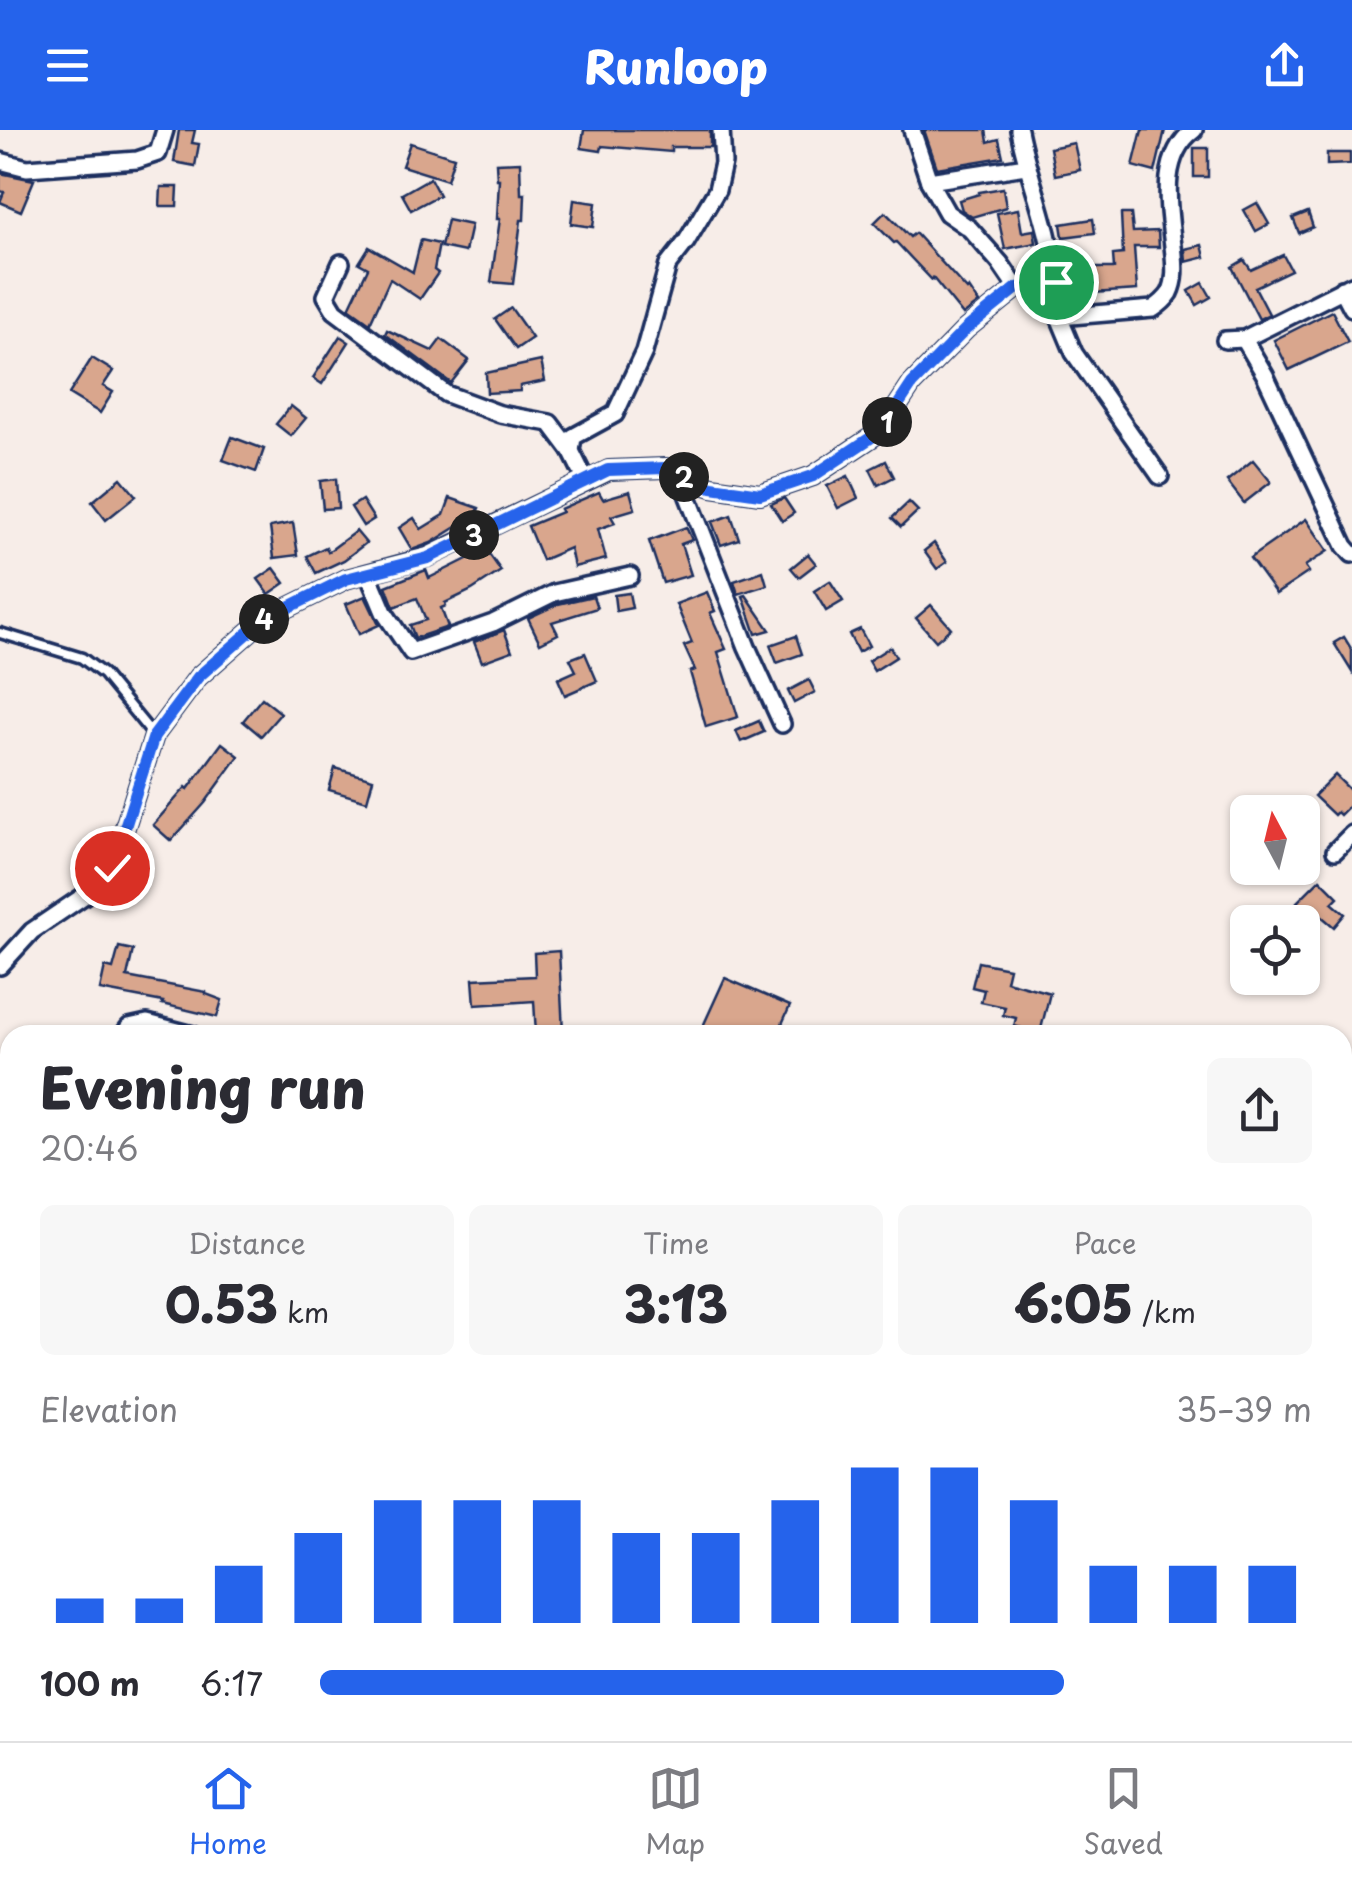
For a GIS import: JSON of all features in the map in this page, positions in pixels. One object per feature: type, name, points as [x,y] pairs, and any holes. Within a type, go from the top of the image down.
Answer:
[{"type":"street","points":[[0,161],[28,168],[137,160],[158,153],[166,130]]},
{"type":"street","points":[[571,451],[573,438],[615,414],[644,352],[668,265],[718,190],[723,163],[722,130]]},
{"type":"street","points":[[912,130],[929,181],[947,213],[970,229],[1017,288]]},
{"type":"street","points":[[1019,130],[1045,224],[1059,317],[1074,353],[1160,476]]},
{"type":"street","points":[[1059,317],[1154,310],[1171,290],[1175,274],[1168,189],[1174,152],[1194,130]]},
{"type":"street","points":[[929,181],[1026,166]]},
{"type":"street","points":[[342,263],[326,296],[334,311],[446,394],[500,414],[550,423],[571,451],[586,481]]},
{"type":"street","points":[[0,966],[32,930],[100,885],[112,868],[154,736],[198,677],[263,620],[346,579],[428,558],[608,470],[666,468],[712,487],[760,494],[813,476],[881,431],[912,384],[966,329],[1017,288],[1056,282]]},
{"type":"street","points":[[1224,340],[1244,339],[1347,287],[1352,308]]},
{"type":"street","points":[[1244,339],[1352,554]]},
{"type":"street","points":[[680,476],[747,647],[782,724]]},
{"type":"street","points":[[368,574],[384,612],[410,652],[493,623],[554,593],[630,576]]},
{"type":"street","points":[[1335,851],[1352,834]]},
{"type":"lane","points":[[0,634],[82,658],[104,674],[154,736]]},
{"type":"building","points":[[179,130],[195,130],[192,143],[199,144],[195,166],[174,162]]},
{"type":"building","points":[[584,130],[710,130],[710,147],[671,147],[671,152],[602,146],[601,151],[581,148]]},
{"type":"building","points":[[924,130],[986,130],[988,142],[999,139],[1003,157],[937,168]]},
{"type":"building","points":[[1142,130],[1165,130],[1155,172],[1133,166]]},
{"type":"building","points":[[410,143],[454,157],[447,180],[402,166]]},
{"type":"building","points":[[1074,143],[1080,170],[1055,175],[1050,148]]},
{"type":"building","points":[[1194,148],[1208,148],[1208,177],[1194,177]]},
{"type":"building","points":[[1327,153],[1350,153],[1350,164],[1327,165]]},
{"type":"building","points":[[520,162],[524,220],[513,284],[491,282],[500,219],[496,163]]},
{"type":"building","points":[[0,173],[34,180],[21,211],[0,202],[4,192],[0,191]]},
{"type":"building","points":[[430,178],[439,195],[411,210],[402,194]]},
{"type":"building","points":[[161,187],[178,187],[177,206],[160,206]]},
{"type":"building","points":[[1003,188],[1006,207],[972,217],[962,210],[959,200]]},
{"type":"building","points":[[574,200],[596,203],[593,227],[571,224]]},
{"type":"building","points":[[1257,203],[1269,224],[1256,231],[1244,210]]},
{"type":"building","points":[[1018,209],[1022,232],[1034,230],[1036,243],[1005,249],[997,213]]},
{"type":"building","points":[[885,212],[910,237],[915,233],[979,303],[963,315],[933,278],[874,223]]},
{"type":"building","points":[[1308,212],[1313,227],[1299,233],[1293,218]]},
{"type":"building","points":[[1121,214],[1131,214],[1133,232],[1158,231],[1159,247],[1134,247],[1137,290],[1078,294],[1079,268],[1114,268],[1113,255],[1123,254]]},
{"type":"building","points":[[1093,219],[1095,233],[1063,237],[1061,224]]},
{"type":"building","points":[[447,220],[471,225],[465,252],[441,247]]},
{"type":"building","points":[[421,240],[439,244],[434,270],[438,273],[420,299],[390,279],[370,323],[349,308],[368,268],[359,263],[369,247],[413,272]]},
{"type":"building","points":[[1202,245],[1205,257],[1186,262],[1185,249]]},
{"type":"building","points":[[1283,255],[1291,270],[1255,287],[1269,314],[1259,319],[1232,267],[1244,260],[1251,270]]},
{"type":"building","points":[[1203,283],[1211,297],[1197,305],[1189,291]]},
{"type":"building","points":[[511,308],[532,338],[516,349],[495,319]]},
{"type":"building","points":[[1332,311],[1348,342],[1289,370],[1274,340]]},
{"type":"building","points":[[387,330],[432,351],[441,339],[469,360],[451,383],[385,334]]},
{"type":"building","points":[[340,336],[349,342],[322,384],[313,378]]},
{"type":"building","points":[[92,358],[113,371],[103,386],[113,392],[100,413],[69,394]]},
{"type":"building","points":[[541,361],[545,381],[520,386],[520,391],[487,393],[486,373]]},
{"type":"building","points":[[291,406],[306,418],[291,436],[276,424]]},
{"type":"building","points":[[232,437],[264,449],[256,472],[223,460]]},
{"type":"building","points":[[1253,460],[1271,482],[1244,503],[1227,481]]},
{"type":"building","points":[[886,461],[894,477],[878,485],[870,469]]},
{"type":"building","points":[[848,476],[858,498],[838,508],[827,486]]},
{"type":"building","points":[[121,478],[136,496],[106,520],[92,502]]},
{"type":"building","points":[[336,479],[338,508],[323,509],[320,481]]},
{"type":"building","points":[[630,491],[635,509],[611,516],[615,523],[598,529],[606,559],[574,567],[570,548],[542,560],[528,526],[599,492],[603,499]]},
{"type":"building","points":[[450,498],[479,508],[473,523],[463,523],[412,550],[399,528],[414,518],[421,529],[444,515]]},
{"type":"building","points":[[784,498],[794,513],[782,521],[771,504]]},
{"type":"building","points":[[362,500],[374,519],[363,526],[351,507]]},
{"type":"building","points":[[909,502],[918,511],[901,527],[892,518]]},
{"type":"building","points":[[731,515],[739,539],[721,545],[712,522]]},
{"type":"building","points":[[1306,519],[1328,551],[1305,566],[1309,572],[1276,594],[1250,558]]},
{"type":"building","points":[[293,523],[298,555],[274,558],[270,527]]},
{"type":"building","points":[[686,527],[692,540],[681,544],[691,575],[663,583],[649,541]]},
{"type":"building","points":[[356,531],[366,543],[344,560],[316,573],[307,556],[326,547],[328,552]]},
{"type":"building","points":[[934,543],[947,562],[937,569],[924,551]]},
{"type":"building","points":[[482,544],[501,571],[445,603],[441,608],[448,627],[415,638],[410,625],[426,620],[417,598],[394,607],[386,586],[426,570],[429,578],[469,558],[466,555]]},
{"type":"building","points":[[808,554],[816,564],[799,577],[791,568]]},
{"type":"building","points":[[274,568],[285,583],[269,594],[258,579]]},
{"type":"building","points":[[763,571],[767,585],[738,594],[734,581]]},
{"type":"building","points":[[830,581],[843,601],[826,611],[814,591]]},
{"type":"building","points":[[707,592],[715,611],[710,613],[726,649],[718,652],[738,717],[706,727],[690,672],[695,670],[684,646],[692,643],[676,604]]},
{"type":"building","points":[[629,593],[632,608],[616,611],[614,595]]},
{"type":"building","points":[[365,596],[379,625],[359,634],[346,604]]},
{"type":"building","points":[[593,596],[597,608],[552,622],[558,634],[540,643],[528,618],[558,604]]},
{"type":"building","points":[[743,596],[770,630],[756,634]]},
{"type":"building","points":[[931,605],[951,628],[936,641],[916,618]]},
{"type":"building","points":[[860,629],[869,646],[858,652],[849,634]]},
{"type":"building","points":[[504,630],[512,651],[482,662],[474,642]]},
{"type":"building","points":[[796,636],[802,654],[777,663],[770,645]]},
{"type":"building","points":[[1344,637],[1352,650],[1352,672],[1334,643]]},
{"type":"building","points":[[890,647],[896,657],[874,671],[868,661]]},
{"type":"building","points":[[585,653],[597,681],[565,695],[558,679],[576,671],[570,659]]},
{"type":"building","points":[[809,680],[815,692],[794,703],[788,691]]},
{"type":"building","points":[[262,698],[281,713],[261,736],[243,721]]},
{"type":"building","points":[[759,721],[764,732],[741,742],[736,731]]},
{"type":"building","points":[[222,743],[239,756],[171,841],[153,825],[188,789]]},
{"type":"building","points":[[335,768],[373,779],[367,801],[329,790]]},
{"type":"building","points":[[1335,775],[1352,792],[1352,803],[1340,815],[1334,815],[1320,802],[1320,795],[1315,795]]},
{"type":"building","points":[[1320,879],[1338,897],[1332,903],[1345,914],[1334,927],[1320,915],[1320,905],[1297,902],[1314,885],[1320,885]]},
{"type":"building","points":[[119,947],[133,950],[127,977],[206,992],[222,1000],[217,1017],[100,990],[105,967],[113,969]]},
{"type":"building","points":[[559,951],[563,1025],[535,1025],[534,1001],[475,1005],[473,979],[535,976],[534,953]]},
{"type":"building","points":[[978,962],[1009,968],[1006,981],[1050,993],[1042,1025],[1014,1025],[1016,1018],[1003,1015],[1005,1007],[981,1002],[984,990],[972,987]]},
{"type":"building","points":[[725,978],[790,1006],[781,1025],[704,1025]]},
{"type":"route","points":[[112,868],[154,736],[198,677],[263,620],[346,579],[428,558],[608,470],[666,468],[712,487],[760,494],[813,476],[881,431],[912,384],[966,329],[1017,288],[1056,282]]}]
